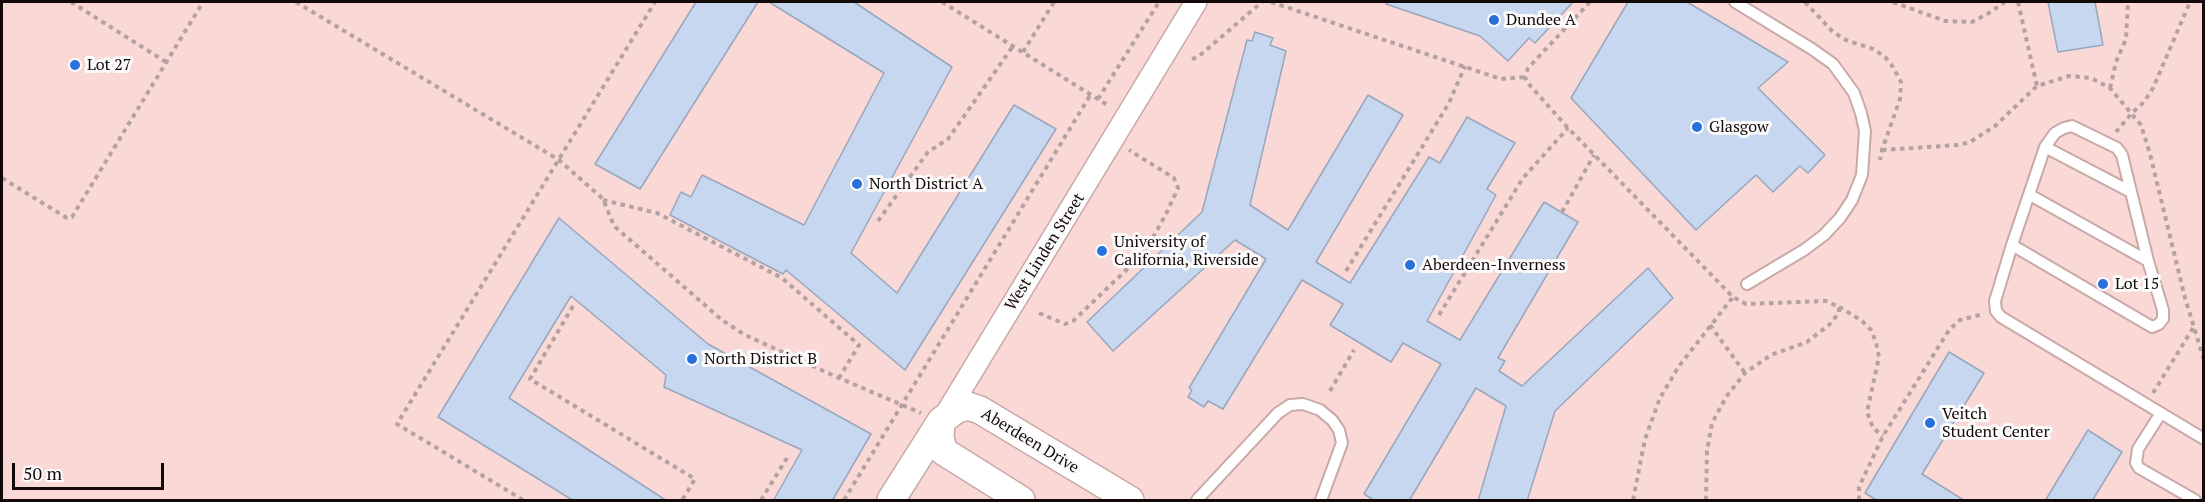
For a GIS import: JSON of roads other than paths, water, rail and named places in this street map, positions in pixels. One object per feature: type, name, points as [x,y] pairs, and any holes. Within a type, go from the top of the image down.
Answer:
[{"type":"street","name":"West Linden Street","points":[[891,501],[1197,2]]},
{"type":"street","name":"Aberdeen Drive","points":[[941,421],[957,409],[968,406],[980,410],[1130,501]]},
{"type":"street","points":[[941,421],[940,438],[943,451],[1021,501]]},
{"type":"lane","points":[[1735,2],[1833,64],[1854,93],[1865,131],[1863,175],[1852,200],[1840,218],[1824,235],[1804,250],[1747,284]]},
{"type":"lane","points":[[2012,245],[2152,327],[2163,319],[2163,310],[2148,261],[2122,155],[2117,148],[2072,126],[2055,133],[2045,147],[2012,245],[1995,301],[1996,311],[2001,317],[2204,439]]},
{"type":"lane","points":[[2045,147],[2131,192]]},
{"type":"lane","points":[[2030,195],[2148,261]]},
{"type":"lane","points":[[1197,501],[1278,413],[1290,405],[1303,404],[1320,410],[1332,420],[1339,430],[1342,443],[1322,501]]},
{"type":"lane","points":[[2161,413],[2138,449],[2136,463],[2139,468],[2195,501]]},
{"type":"place","name":"Dundee A","points":[[1494,20]]},
{"type":"place","name":"Lot 27","points":[[75,65]]},
{"type":"place","name":"Glasgow","points":[[1697,127]]},
{"type":"place","name":"North District A","points":[[857,184]]},
{"type":"place","name":"University of California, Riverside","points":[[1102,251]]},
{"type":"place","name":"Aberdeen-Inverness","points":[[1410,265]]},
{"type":"place","name":"Lot 15","points":[[2103,284]]},
{"type":"place","name":"North District B","points":[[692,359]]},
{"type":"place","name":"Veitch Student Center","points":[[1930,423]]}]
